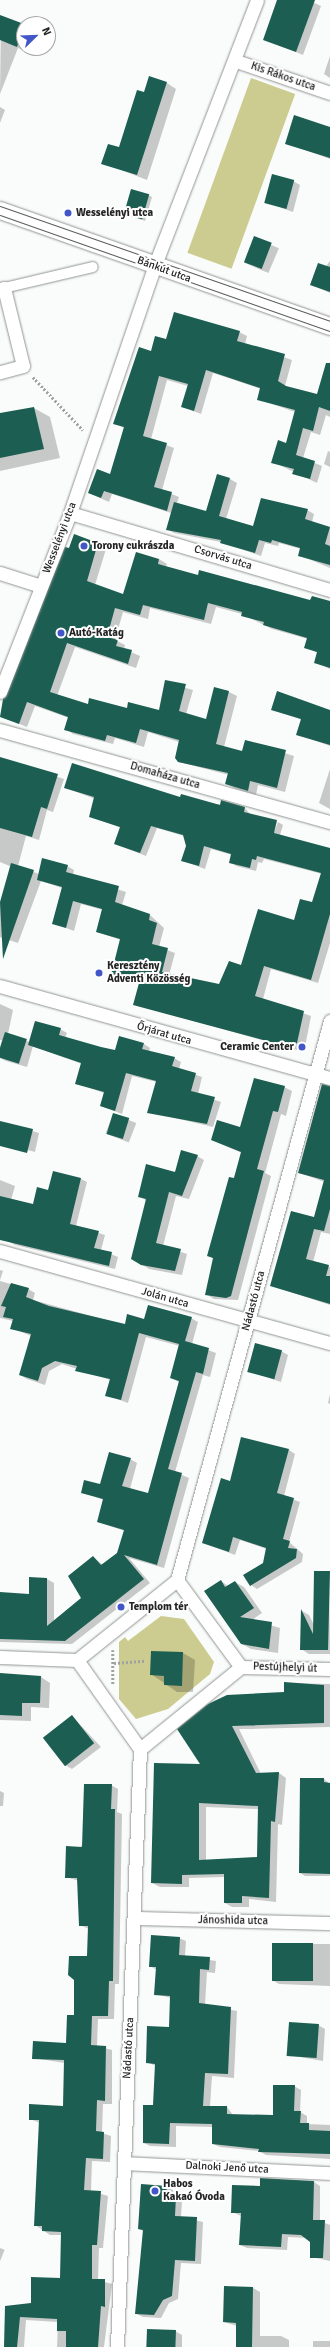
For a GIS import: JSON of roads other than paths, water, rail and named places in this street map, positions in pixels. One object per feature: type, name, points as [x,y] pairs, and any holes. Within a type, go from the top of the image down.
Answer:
[{"type":"street","name":"Wesselényi utca","points":[[0,692],[96,444],[154,267],[236,61],[257,0]]},
{"type":"street","name":"Kis Rákos utca","points":[[236,61],[330,93]]},
{"type":"street","name":"Bánkút utca","points":[[0,210],[154,267],[330,326]]},
{"type":"street","points":[[0,372],[23,366],[2,289],[93,267]]},
{"type":"street","name":"Csorvás utca","points":[[70,513],[330,590]]},
{"type":"street","points":[[0,573],[41,586]]},
{"type":"street","name":"Domaháza utca","points":[[0,730],[330,822]]},
{"type":"street","name":"Őrjárat utca","points":[[0,986],[330,1078]]},
{"type":"street","name":"Nádastó utca","points":[[177,1580],[330,1021]]},
{"type":"street","name":"Jolán utca","points":[[0,1251],[330,1343]]},
{"type":"street","points":[[0,1657],[77,1660],[177,1580],[241,1667],[140,1748],[77,1660]]},
{"type":"street","name":"Pestújhelyi út","points":[[241,1667],[330,1669]]},
{"type":"street","name":"Nádastó utca","points":[[117,2347],[135,1918],[140,1748]]},
{"type":"street","name":"Jánoshida utca","points":[[135,1918],[330,1923]]},
{"type":"street","name":"Dalnoki Jenő utca","points":[[124,2163],[330,2173]]},
{"type":"tram line","points":[[0,206],[330,321]]},
{"type":"tram line","points":[[0,215],[330,331]]},
{"type":"place","name":"Wesselényi utca","points":[[68,213]]},
{"type":"place","name":"Torony cukrászda","points":[[84,546]]},
{"type":"place","name":"Autó-Katág","points":[[61,633]]},
{"type":"place","name":"Keresztény Adventi Közösség","points":[[99,973]]},
{"type":"place","name":"Ceramic Center","points":[[302,1047]]},
{"type":"place","name":"Templom tér","points":[[121,1607]]},
{"type":"place","name":"Habos Kakaó Óvoda","points":[[155,2191]]}]
